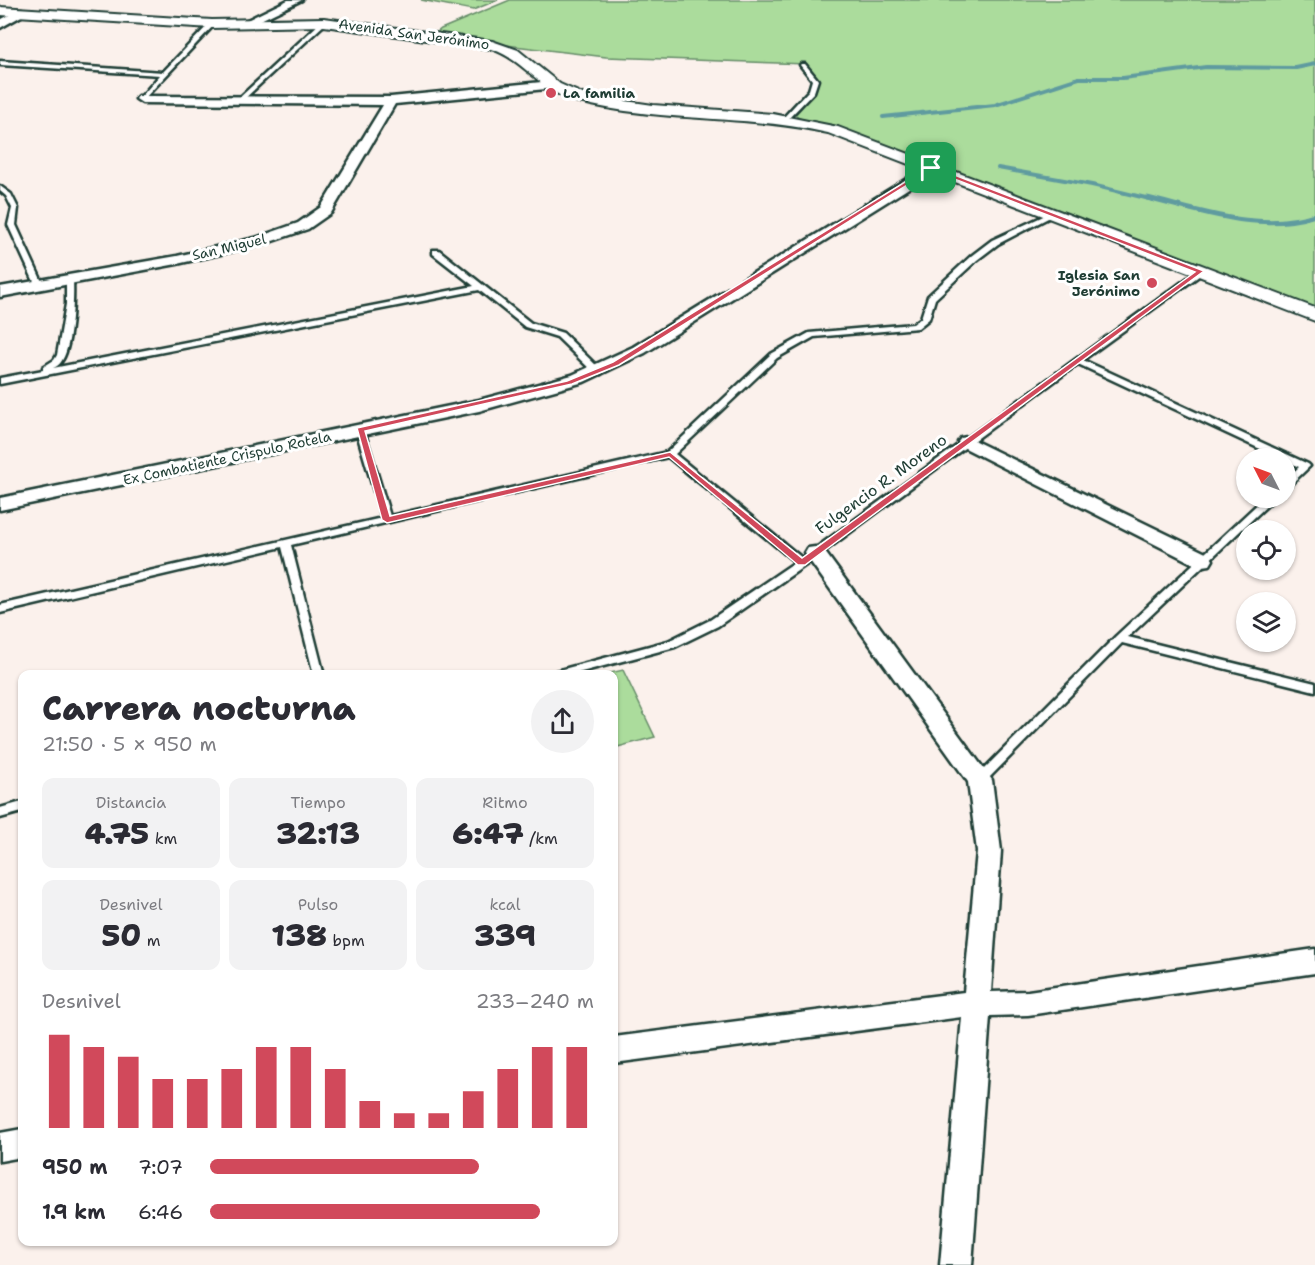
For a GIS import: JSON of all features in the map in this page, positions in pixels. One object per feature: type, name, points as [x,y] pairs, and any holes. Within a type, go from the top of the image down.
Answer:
[{"type":"street","points":[[246,23],[297,0]]},
{"type":"street","name":"Avenida San Jerónimo","points":[[0,11],[212,24],[324,22],[424,34],[504,47],[523,57],[552,85],[568,93],[613,104],[785,119],[833,130],[1315,315]]},
{"type":"street","points":[[0,25],[21,12]]},
{"type":"street","points":[[142,99],[391,101],[552,85]]},
{"type":"street","name":"San Miguel","points":[[0,292],[259,241],[303,226],[326,210],[391,101]]},
{"type":"street","name":"Ex Combatiente Crispulo Rotela","points":[[0,504],[533,392],[598,372],[646,345],[931,168]]},
{"type":"street","points":[[967,442],[1203,560]]},
{"type":"street","points":[[809,558],[980,780],[988,851],[956,1265]]},
{"type":"street","points":[[618,1049],[947,1005],[1028,1003],[1315,961]]},
{"type":"street","points":[[0,1147],[18,1144]]},
{"type":"lane","points":[[240,100],[324,22]]},
{"type":"lane","points":[[142,99],[212,24]]},
{"type":"lane","points":[[0,63],[164,74]]},
{"type":"lane","points":[[785,119],[812,91],[815,80],[803,65]]},
{"type":"lane","points":[[0,188],[9,195],[15,208],[12,225],[39,286]]},
{"type":"lane","points":[[0,609],[670,454],[779,352],[821,333],[915,326],[922,323],[926,319],[931,298],[974,258],[995,242],[1050,215]]},
{"type":"lane","points":[[436,252],[528,326],[560,335],[598,372]]},
{"type":"lane","name":"Fulgencio R. Moreno","points":[[575,670],[671,644],[714,623],[809,558],[1200,271]]},
{"type":"lane","points":[[38,373],[50,368],[61,355],[70,304],[69,280]]},
{"type":"lane","points":[[0,381],[480,287]]},
{"type":"lane","points":[[1078,362],[1266,448]]},
{"type":"lane","points":[[360,430],[387,520]]},
{"type":"lane","points":[[670,454],[809,558]]},
{"type":"lane","points":[[1296,462],[1305,466],[1296,475]]},
{"type":"lane","points":[[980,780],[1120,639],[1259,508]]},
{"type":"lane","points":[[286,543],[318,670]]},
{"type":"lane","points":[[1120,639],[1315,687]]},
{"type":"lane","points":[[0,813],[18,808]]},
{"type":"green space","points":[[421,0],[498,0],[473,10]]},
{"type":"green space","points":[[510,0],[1315,0],[1315,310],[855,135],[799,118],[795,115],[816,91],[819,79],[807,64],[606,57],[506,45],[436,33]]},
{"type":"green space","points":[[623,670],[655,737],[618,747],[618,671]]},
{"type":"waterway","points":[[883,117],[995,105],[1079,78],[1123,78],[1206,67],[1296,68],[1315,64]]},
{"type":"waterway","points":[[998,168],[1092,185],[1154,200]]},
{"type":"waterway","points":[[1147,198],[1210,214],[1252,221],[1273,222],[1315,215]]},
{"type":"place","name":"La familia","points":[[551,93]]},
{"type":"place","name":"Iglesia San Jerónimo","points":[[1152,283]]},
{"type":"route","points":[[931,168],[1200,271],[802,562],[670,454],[387,520],[360,430],[533,392],[598,372],[662,336],[931,168]]}]
